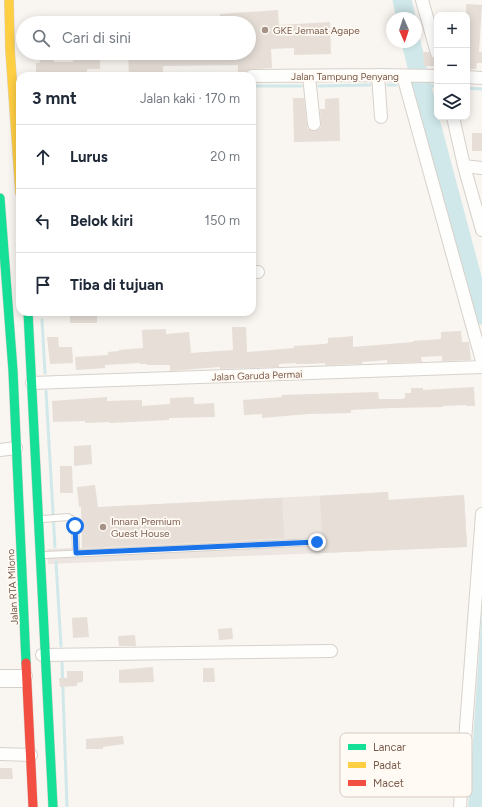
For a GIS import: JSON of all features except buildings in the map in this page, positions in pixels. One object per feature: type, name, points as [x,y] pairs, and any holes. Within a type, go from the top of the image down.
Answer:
[{"type":"highway","points":[[9,0],[16,78]]},
{"type":"highway","name":"Jalan RTA Milono","points":[[0,198],[2,269],[16,448],[33,807]]},
{"type":"highway","points":[[30,316],[32,383],[53,807]]},
{"type":"street","points":[[422,0],[436,48]]},
{"type":"street","points":[[378,75],[382,117]]},
{"type":"street","name":"Jalan Tampung Penyang","points":[[256,76],[431,76]]},
{"type":"street","points":[[309,76],[314,124]]},
{"type":"street","points":[[408,76],[432,184],[482,361]]},
{"type":"street","points":[[470,77],[482,78]]},
{"type":"street","points":[[454,120],[464,166],[482,230]]},
{"type":"street","points":[[464,166],[482,168]]},
{"type":"street","name":"Jalan Garuda Permai","points":[[32,383],[482,368]]},
{"type":"street","points":[[0,450],[16,448]]},
{"type":"street","points":[[469,733],[477,665],[482,514]]},
{"type":"street","points":[[26,655],[330,651]]},
{"type":"street","points":[[0,676],[27,680]]},
{"type":"street","points":[[0,754],[31,755]]},
{"type":"street","points":[[460,807],[461,797]]},
{"type":"lane","points":[[39,519],[68,518],[73,520],[75,526],[76,553]]},
{"type":"lane","points":[[41,556],[76,553],[317,542]]},
{"type":"lane","points":[[0,684],[27,680]]},
{"type":"shaded area","points":[[388,492],[389,500],[464,495],[467,547],[48,564],[47,549],[126,546],[124,506]]},
{"type":"water","points":[[482,609],[482,807],[468,807],[469,797],[472,797],[472,754]]},
{"type":"waterway","points":[[402,0],[405,12]]},
{"type":"waterway","points":[[412,48],[482,315]]},
{"type":"waterway","points":[[319,86],[370,85]]},
{"type":"waterway","points":[[388,85],[396,85]]},
{"type":"waterway","points":[[414,85],[434,86]]},
{"type":"waterway","points":[[256,86],[301,86]]},
{"type":"waterway","points":[[470,88],[482,89]]},
{"type":"waterway","points":[[42,320],[45,373]]},
{"type":"waterway","points":[[46,391],[55,547]]},
{"type":"waterway","points":[[56,562],[61,646]]},
{"type":"waterway","points":[[62,663],[67,807]]},
{"type":"traffic: fast","points":[[0,198],[13,371],[26,663]]},
{"type":"traffic: fast","points":[[28,316],[53,807]]},
{"type":"traffic: slow","points":[[9,0],[10,50],[16,136]]},
{"type":"traffic: jam","points":[[26,663],[33,807]]},
{"type":"place","name":"GKE Jemaat Agape","points":[[265,30]]},
{"type":"place","name":"Innara Premium Guest House","points":[[103,527]]},
{"type":"route","points":[[75,526],[76,553],[317,542]]}]
